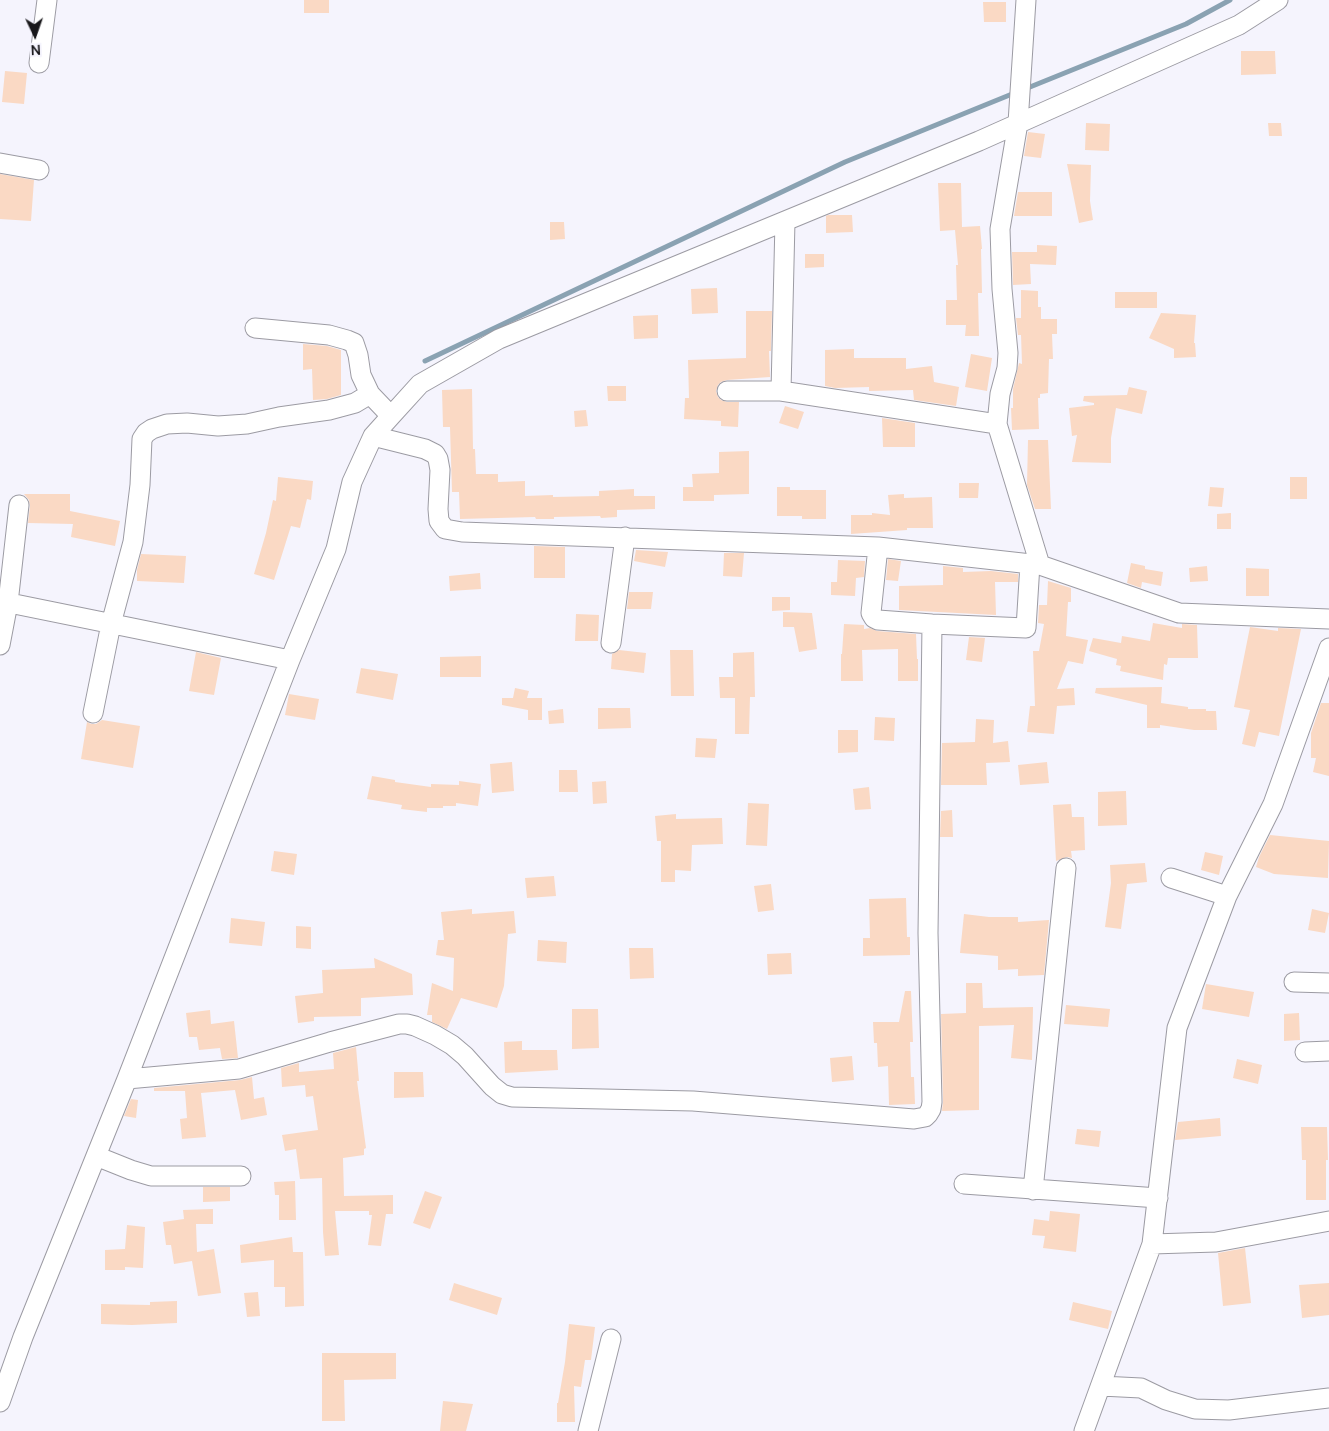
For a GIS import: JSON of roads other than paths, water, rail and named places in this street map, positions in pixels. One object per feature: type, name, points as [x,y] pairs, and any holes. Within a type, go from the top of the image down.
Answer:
[{"type":"street","points":[[39,63],[47,0]]},
{"type":"street","points":[[878,548],[871,613],[878,620],[1026,628],[1035,565],[997,424],[1000,394],[1007,368],[1008,353],[1002,289],[1000,229],[1018,123],[1026,0]]},
{"type":"street","points":[[0,1402],[23,1337],[127,1079],[290,660],[336,549],[352,482],[373,436],[390,416],[420,384],[500,339],[979,141],[1239,25],[1278,0]]},
{"type":"street","points":[[0,163],[39,170]]},
{"type":"street","points":[[781,391],[785,221]]},
{"type":"street","points":[[255,328],[329,335],[354,343],[361,375],[370,394],[390,416]]},
{"type":"street","points":[[727,391],[781,391],[997,424]]},
{"type":"street","points":[[93,713],[111,624],[133,542],[140,485],[142,439],[146,433],[167,424],[187,423],[218,426],[248,424],[279,417],[329,410],[355,403],[370,394]]},
{"type":"street","points":[[373,436],[425,449],[435,454],[440,470],[439,521],[445,529],[462,532],[878,548],[1035,565],[1179,613],[1329,619]]},
{"type":"street","points":[[0,645],[4,602],[18,506]]},
{"type":"street","points":[[611,643],[624,537]]},
{"type":"street","points":[[4,602],[290,660]]},
{"type":"street","points":[[127,1079],[239,1069],[330,1042],[399,1024],[407,1024],[435,1035],[452,1045],[465,1056],[492,1086],[502,1094],[512,1097],[693,1101],[914,1119],[926,1117],[931,1109],[932,1102],[928,933],[932,624]]},
{"type":"street","points":[[1084,1431],[1152,1244],[1177,1028],[1227,896],[1273,804],[1329,648]]},
{"type":"street","points":[[1033,1190],[1066,868]]},
{"type":"street","points":[[1171,878],[1227,896]]},
{"type":"street","points":[[1294,982],[1329,983]]},
{"type":"street","points":[[1305,1052],[1329,1051]]},
{"type":"street","points":[[96,1156],[151,1176],[241,1176]]},
{"type":"street","points":[[964,1184],[1158,1198]]},
{"type":"street","points":[[1152,1244],[1216,1242],[1329,1221]]},
{"type":"street","points":[[588,1431],[611,1339]]},
{"type":"street","points":[[1100,1386],[1141,1388],[1166,1400],[1195,1409],[1229,1410],[1329,1398]]},
{"type":"waterway","points":[[1025,89],[1186,24],[1230,0]]},
{"type":"waterway","points":[[425,361],[845,162],[1017,92]]}]
